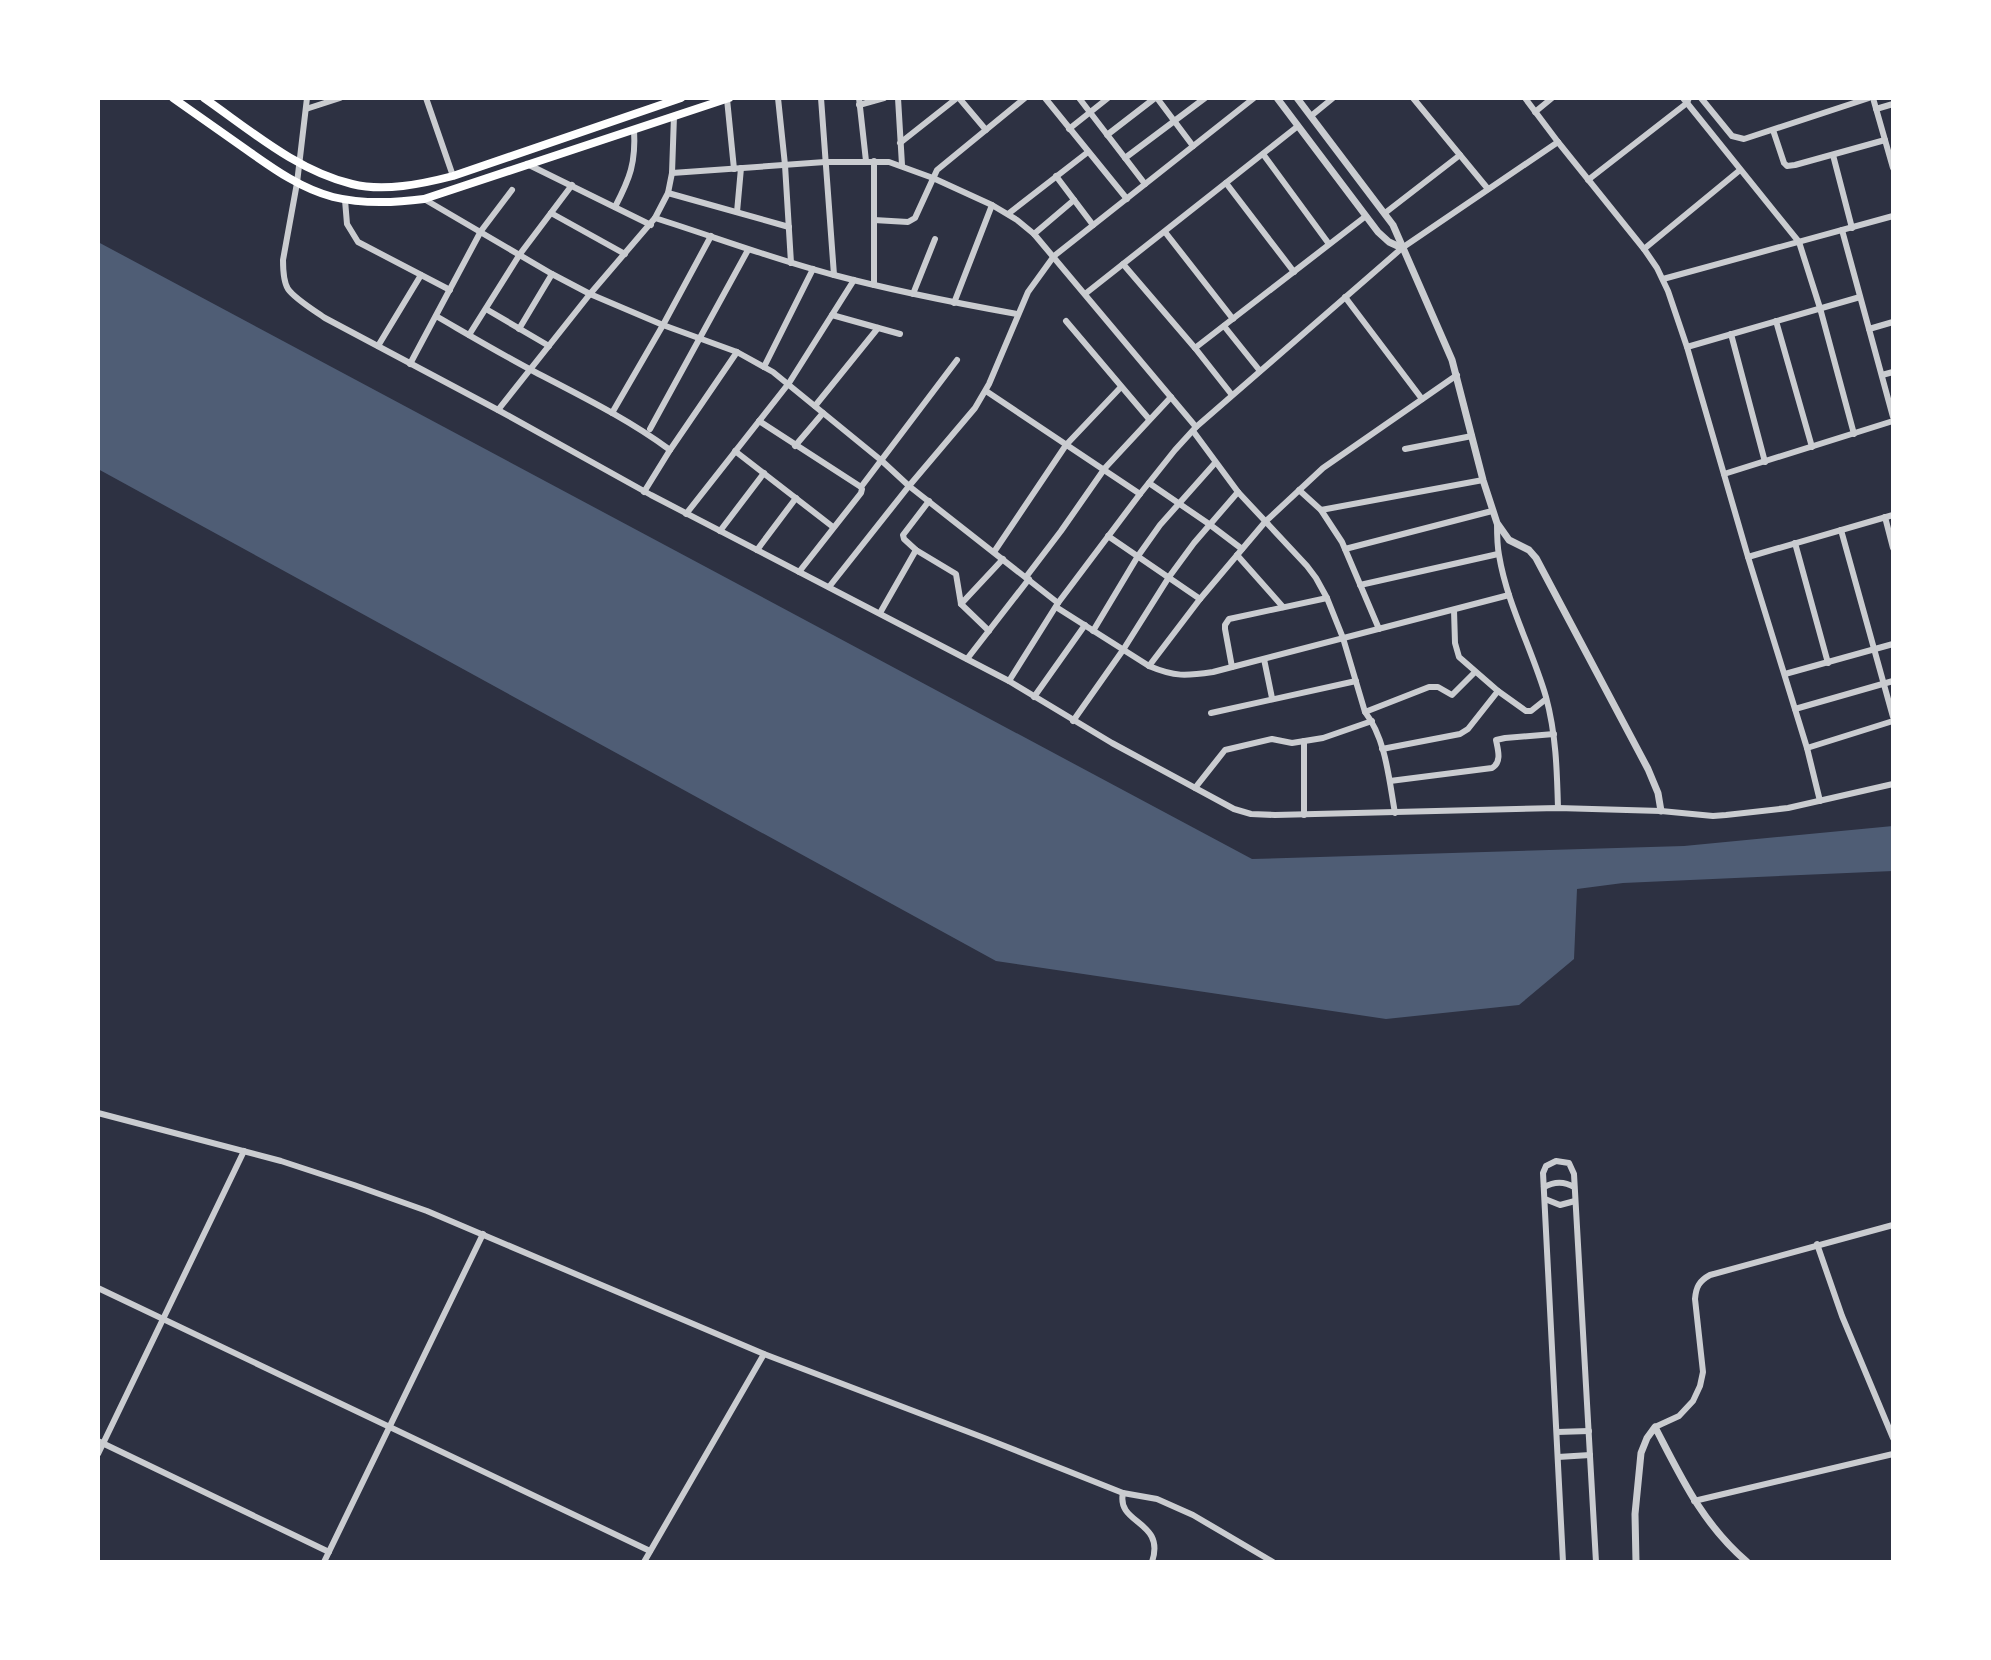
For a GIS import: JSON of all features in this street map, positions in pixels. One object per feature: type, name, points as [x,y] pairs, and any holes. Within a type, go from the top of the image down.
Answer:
[{"type":"main road","points":[[173,98],[297,183],[345,200],[395,202],[424,199],[728,98]]},
{"type":"main road","points":[[204,98],[272,146],[324,174],[352,184],[397,186],[453,176],[681,98]]},
{"type":"street","points":[[307,98],[283,270],[288,288],[325,318],[685,514],[1009,681],[1073,721],[1217,801],[1242,811],[1262,815],[1558,808],[1726,815],[1788,808],[1893,784]]},
{"type":"street","points":[[306,109],[340,98]]},
{"type":"street","points":[[426,98],[453,176]]},
{"type":"street","points":[[728,98],[738,168],[737,212]]},
{"type":"street","points":[[778,98],[791,263]]},
{"type":"street","points":[[821,98],[834,275]]},
{"type":"street","points":[[866,161],[859,102],[884,98]]},
{"type":"street","points":[[898,98],[902,165]]},
{"type":"street","points":[[900,143],[958,98],[986,130]]},
{"type":"street","points":[[874,220],[908,222],[915,218],[933,178],[942,165],[1025,98]]},
{"type":"street","points":[[1045,98],[1127,199]]},
{"type":"street","points":[[1079,98],[1145,184]]},
{"type":"street","points":[[1069,129],[1108,98]]},
{"type":"street","points":[[1107,135],[1156,98],[1194,146]]},
{"type":"street","points":[[1125,158],[1205,98]]},
{"type":"street","points":[[829,587],[975,408],[986,391],[1028,292],[1054,256],[1254,98]]},
{"type":"street","points":[[1277,98],[1384,238],[1402,247]]},
{"type":"street","points":[[1297,98],[1396,231],[1452,360],[1497,523],[1509,540],[1529,550],[1535,558],[1652,776],[1661,811]]},
{"type":"street","points":[[1311,116],[1333,98]]},
{"type":"street","points":[[1413,98],[1488,189]]},
{"type":"street","points":[[1525,98],[1644,248],[1663,279],[1687,347],[1807,748],[1820,801]]},
{"type":"street","points":[[1535,112],[1552,98]]},
{"type":"street","points":[[1701,98],[1732,136],[1744,139],[1871,98],[1893,168]]},
{"type":"street","points":[[1588,180],[1686,100],[1799,242],[1854,434]]},
{"type":"street","points":[[1876,109],[1893,104]]},
{"type":"street","points":[[498,410],[590,294],[653,221],[668,193],[672,173],[674,116]]},
{"type":"street","points":[[1085,294],[1298,126]]},
{"type":"street","points":[[615,207],[630,179],[634,163],[634,130]]},
{"type":"street","points":[[1773,130],[1787,166],[1885,140]]},
{"type":"street","points":[[1009,681],[1057,605],[1140,494],[1195,429],[1402,247],[1558,142]]},
{"type":"street","points":[[1007,214],[1088,152]]},
{"type":"street","points":[[1263,154],[1329,244]]},
{"type":"street","points":[[1385,213],[1460,155]]},
{"type":"street","points":[[1833,155],[1852,228]]},
{"type":"street","points":[[672,173],[825,162],[874,161],[902,165],[992,205],[1034,234],[1171,397],[1195,429],[1215,463],[1238,492],[1307,566],[1327,598],[1343,638],[1365,712],[1372,721],[1382,749],[1395,813]]},
{"type":"street","points":[[874,161],[874,285]]},
{"type":"street","points":[[527,164],[615,207],[653,221],[711,236],[748,250],[834,275],[954,303],[1017,314]]},
{"type":"street","points":[[1644,248],[1740,170]]},
{"type":"street","points":[[1056,177],[1093,225]]},
{"type":"street","points":[[1226,183],[1294,272]]},
{"type":"street","points":[[469,335],[520,254],[572,185]]},
{"type":"street","points":[[410,364],[481,231],[512,190]]},
{"type":"street","points":[[668,193],[789,227]]},
{"type":"street","points":[[424,199],[590,294],[737,352],[789,383],[909,486],[1028,578],[1057,605],[1093,631],[1164,673],[1178,676],[1213,672],[1510,595]]},
{"type":"street","points":[[345,200],[347,223],[358,242],[450,290]]},
{"type":"street","points":[[1034,234],[1074,200]]},
{"type":"street","points":[[954,303],[992,205]]},
{"type":"street","points":[[551,213],[625,254]]},
{"type":"street","points":[[1195,348],[1366,216]]},
{"type":"street","points":[[1663,279],[1893,216]]},
{"type":"street","points":[[1724,474],[1854,434],[1893,419],[1842,230]]},
{"type":"street","points":[[1165,232],[1233,318]]},
{"type":"street","points":[[612,413],[711,236]]},
{"type":"street","points":[[914,294],[935,239]]},
{"type":"street","points":[[650,429],[748,250]]},
{"type":"street","points":[[1123,264],[1195,348],[1231,395]]},
{"type":"street","points":[[764,367],[813,269]]},
{"type":"street","points":[[519,329],[552,274]]},
{"type":"street","points":[[378,346],[421,275]]},
{"type":"street","points":[[685,514],[789,383],[854,280]]},
{"type":"street","points":[[1346,297],[1422,399]]},
{"type":"street","points":[[1687,347],[1860,297]]},
{"type":"street","points":[[486,309],[549,346]]},
{"type":"street","points":[[832,315],[900,334]]},
{"type":"street","points":[[436,316],[647,433],[670,450]]},
{"type":"street","points":[[1066,321],[1149,419]]},
{"type":"street","points":[[1776,321],[1812,447]]},
{"type":"street","points":[[1869,329],[1893,322]]},
{"type":"street","points":[[1224,326],[1260,371]]},
{"type":"street","points":[[816,406],[878,328]]},
{"type":"street","points":[[1731,334],[1765,462]]},
{"type":"street","points":[[644,492],[737,352]]},
{"type":"street","points":[[799,572],[861,493],[861,487],[957,360]]},
{"type":"street","points":[[1882,375],[1893,372]]},
{"type":"street","points":[[1149,666],[1200,599],[1265,522],[1323,468],[1457,375]]},
{"type":"street","points":[[994,552],[1066,445],[1121,387]]},
{"type":"street","points":[[986,391],[1105,468],[1140,494]]},
{"type":"street","points":[[967,659],[1105,468],[1171,397]]},
{"type":"street","points":[[795,446],[823,413]]},
{"type":"street","points":[[759,421],[861,487]]},
{"type":"street","points":[[1405,449],[1472,436]]},
{"type":"street","points":[[735,451],[833,527]]},
{"type":"street","points":[[1093,631],[1138,556],[1178,503],[1215,463]]},
{"type":"street","points":[[720,531],[764,473]]},
{"type":"street","points":[[1321,510],[1483,480]]},
{"type":"street","points":[[1149,483],[1209,524],[1239,552],[1283,607]]},
{"type":"street","points":[[1299,490],[1321,510],[1345,549],[1379,629]]},
{"type":"street","points":[[1073,721],[1123,650],[1169,577],[1209,524],[1238,492]]},
{"type":"street","points":[[757,550],[796,498]]},
{"type":"street","points":[[929,501],[904,535],[905,540],[916,550],[956,574],[961,604],[989,631]]},
{"type":"street","points":[[1345,549],[1492,511]]},
{"type":"street","points":[[1748,557],[1889,516],[1893,548]]},
{"type":"street","points":[[1497,523],[1498,554],[1546,699],[1554,734],[1558,808]]},
{"type":"street","points":[[1807,748],[1893,719],[1841,530]]},
{"type":"street","points":[[1108,536],[1200,599]]},
{"type":"street","points":[[1795,543],[1828,663]]},
{"type":"street","points":[[880,614],[916,550]]},
{"type":"street","points":[[1360,585],[1498,554]]},
{"type":"street","points":[[961,604],[1003,559]]},
{"type":"street","points":[[1232,667],[1225,629],[1227,622],[1234,618],[1327,598]]},
{"type":"street","points":[[1454,610],[1457,653],[1464,663],[1526,711],[1546,699]]},
{"type":"street","points":[[1034,697],[1085,625]]},
{"type":"street","points":[[1785,674],[1893,644]]},
{"type":"street","points":[[1264,659],[1272,698]]},
{"type":"street","points":[[1365,712],[1429,687],[1438,687],[1454,695],[1475,672]]},
{"type":"street","points":[[1211,713],[1356,681]]},
{"type":"street","points":[[1795,709],[1893,681]]},
{"type":"street","points":[[1382,749],[1465,732],[1498,691]]},
{"type":"street","points":[[1195,788],[1225,750],[1272,739],[1292,743],[1304,741],[1334,735],[1372,721]]},
{"type":"street","points":[[1390,782],[1492,768],[1499,760],[1496,740],[1554,734]]},
{"type":"street","points":[[1304,741],[1304,815]]},
{"type":"street","points":[[98,1113],[244,1151],[366,1189],[483,1234],[764,1354],[1123,1493],[1157,1499],[1193,1515],[1273,1562]]},
{"type":"street","points":[[98,1454],[100,1443],[244,1151]]},
{"type":"street","points":[[1563,1562],[1544,1187],[1544,1169],[1556,1161],[1569,1163],[1573,1168],[1596,1562]]},
{"type":"street","points":[[1544,1187],[1562,1182],[1574,1187]]},
{"type":"street","points":[[1545,1199],[1560,1205],[1575,1201]]},
{"type":"street","points":[[1636,1561],[1635,1514],[1642,1453],[1647,1438],[1655,1427],[1679,1416],[1693,1401],[1700,1386],[1703,1371],[1696,1288],[1710,1275],[1893,1225]]},
{"type":"street","points":[[324,1562],[483,1234]]},
{"type":"street","points":[[1817,1244],[1842,1316],[1893,1438]]},
{"type":"street","points":[[98,1288],[650,1551]]},
{"type":"street","points":[[644,1562],[764,1354]]},
{"type":"street","points":[[1655,1427],[1694,1502],[1747,1562]]},
{"type":"street","points":[[1557,1432],[1589,1431]]},
{"type":"street","points":[[100,1443],[329,1552]]},
{"type":"street","points":[[1694,1502],[1893,1454]]},
{"type":"street","points":[[1558,1457],[1590,1455]]},
{"type":"street","points":[[1123,1493],[1124,1509],[1143,1525],[1152,1537],[1155,1552],[1152,1562]]},
{"type":"water","points":[[98,242],[1252,859],[1684,846],[1893,826],[1893,871],[1623,883],[1577,889],[1574,959],[1519,1005],[1386,1019],[996,961],[98,469]]}]
